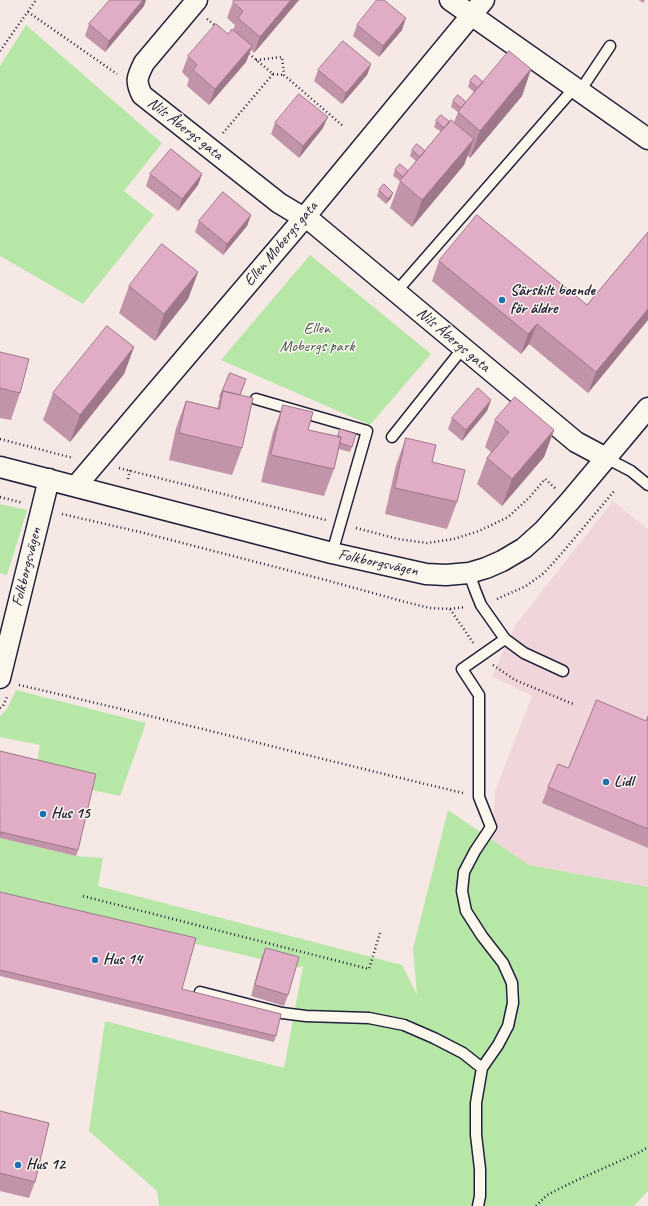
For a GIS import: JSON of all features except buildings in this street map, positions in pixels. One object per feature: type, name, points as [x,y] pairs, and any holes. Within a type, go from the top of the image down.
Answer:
[{"type":"street","points":[[450,0],[648,138]]},
{"type":"street","name":"Ellen Mobergs gata","points":[[76,486],[304,217],[484,0]]},
{"type":"street","name":"Nils Åbergs gata","points":[[201,9],[144,63],[138,74],[137,85],[142,96],[279,203],[304,217],[576,442],[606,458]]},
{"type":"street","name":"Folkborgsvägen","points":[[0,467],[332,553],[426,574],[446,575],[469,573],[502,562],[524,548],[544,530],[648,408]]},
{"type":"street","name":"Folkborgsvägen","points":[[6,681],[49,479]]},
{"type":"lane","points":[[396,292],[578,89],[610,46]]},
{"type":"lane","points":[[392,437],[463,348]]},
{"type":"lane","points":[[256,399],[367,431],[332,553]]},
{"type":"lane","points":[[606,458],[631,471],[648,485]]},
{"type":"lane","points":[[469,573],[481,605],[505,639],[524,653],[563,671]]},
{"type":"lane","points":[[478,1206],[480,1196],[480,1169],[476,1135],[476,1103],[482,1068],[498,1045],[508,1026],[512,1003],[512,983],[502,963],[482,936],[466,911],[464,905],[462,891],[464,872],[475,851],[491,827],[479,796],[479,695],[462,669],[505,639]]},
{"type":"lane","points":[[200,992],[282,1013],[306,1016],[369,1018],[404,1025],[463,1053],[482,1068]]},
{"type":"path","points":[[0,51],[36,0]]},
{"type":"path","points":[[201,9],[222,32]]},
{"type":"path","points":[[28,12],[118,75]]},
{"type":"path","points":[[245,50],[273,74],[284,75],[343,126]]},
{"type":"path","points":[[256,60],[282,57],[284,75]]},
{"type":"path","points":[[222,134],[273,74]]},
{"type":"path","points":[[0,439],[398,539],[428,543],[454,539],[479,531],[508,517],[529,498],[545,480]]},
{"type":"path","points":[[450,609],[464,632],[482,655],[497,668],[516,680],[573,704]]},
{"type":"path","points":[[6,681],[345,765],[479,796]]},
{"type":"path","points":[[83,896],[369,969],[380,933]]},
{"type":"path","points":[[536,1206],[547,1195],[575,1180],[640,1152],[648,1147]]},
{"type":"shaded area","points":[[613,501],[648,529],[648,887],[529,865],[492,840],[495,791],[532,696],[492,676],[516,624]]},
{"type":"green space","points":[[26,25],[162,143],[124,191],[154,215],[83,304],[0,256],[0,66]]},
{"type":"green space","name":"Ellen Mobergs park","points":[[310,255],[431,354],[370,425],[221,360]]},
{"type":"green space","points":[[0,504],[27,510],[7,575],[0,573]]},
{"type":"green space","points":[[16,690],[146,723],[120,796],[92,790],[36,766],[40,745],[0,737],[0,716],[7,709]]},
{"type":"green space","points":[[448,810],[529,865],[648,887],[648,1191],[634,1206],[159,1206],[157,1191],[89,1131],[105,1021],[284,1068],[303,966],[295,968],[0,898],[0,838],[76,856],[103,858],[98,886],[402,965],[417,995],[413,949]]},
{"type":"place","name":"Särskilt boende för äldre","points":[[502,300]]},
{"type":"place","name":"Lidl","points":[[606,782]]},
{"type":"place","name":"Hus 15","points":[[43,814]]},
{"type":"place","name":"Hus 14","points":[[95,960]]},
{"type":"place","name":"Hus 12","points":[[18,1165]]}]
